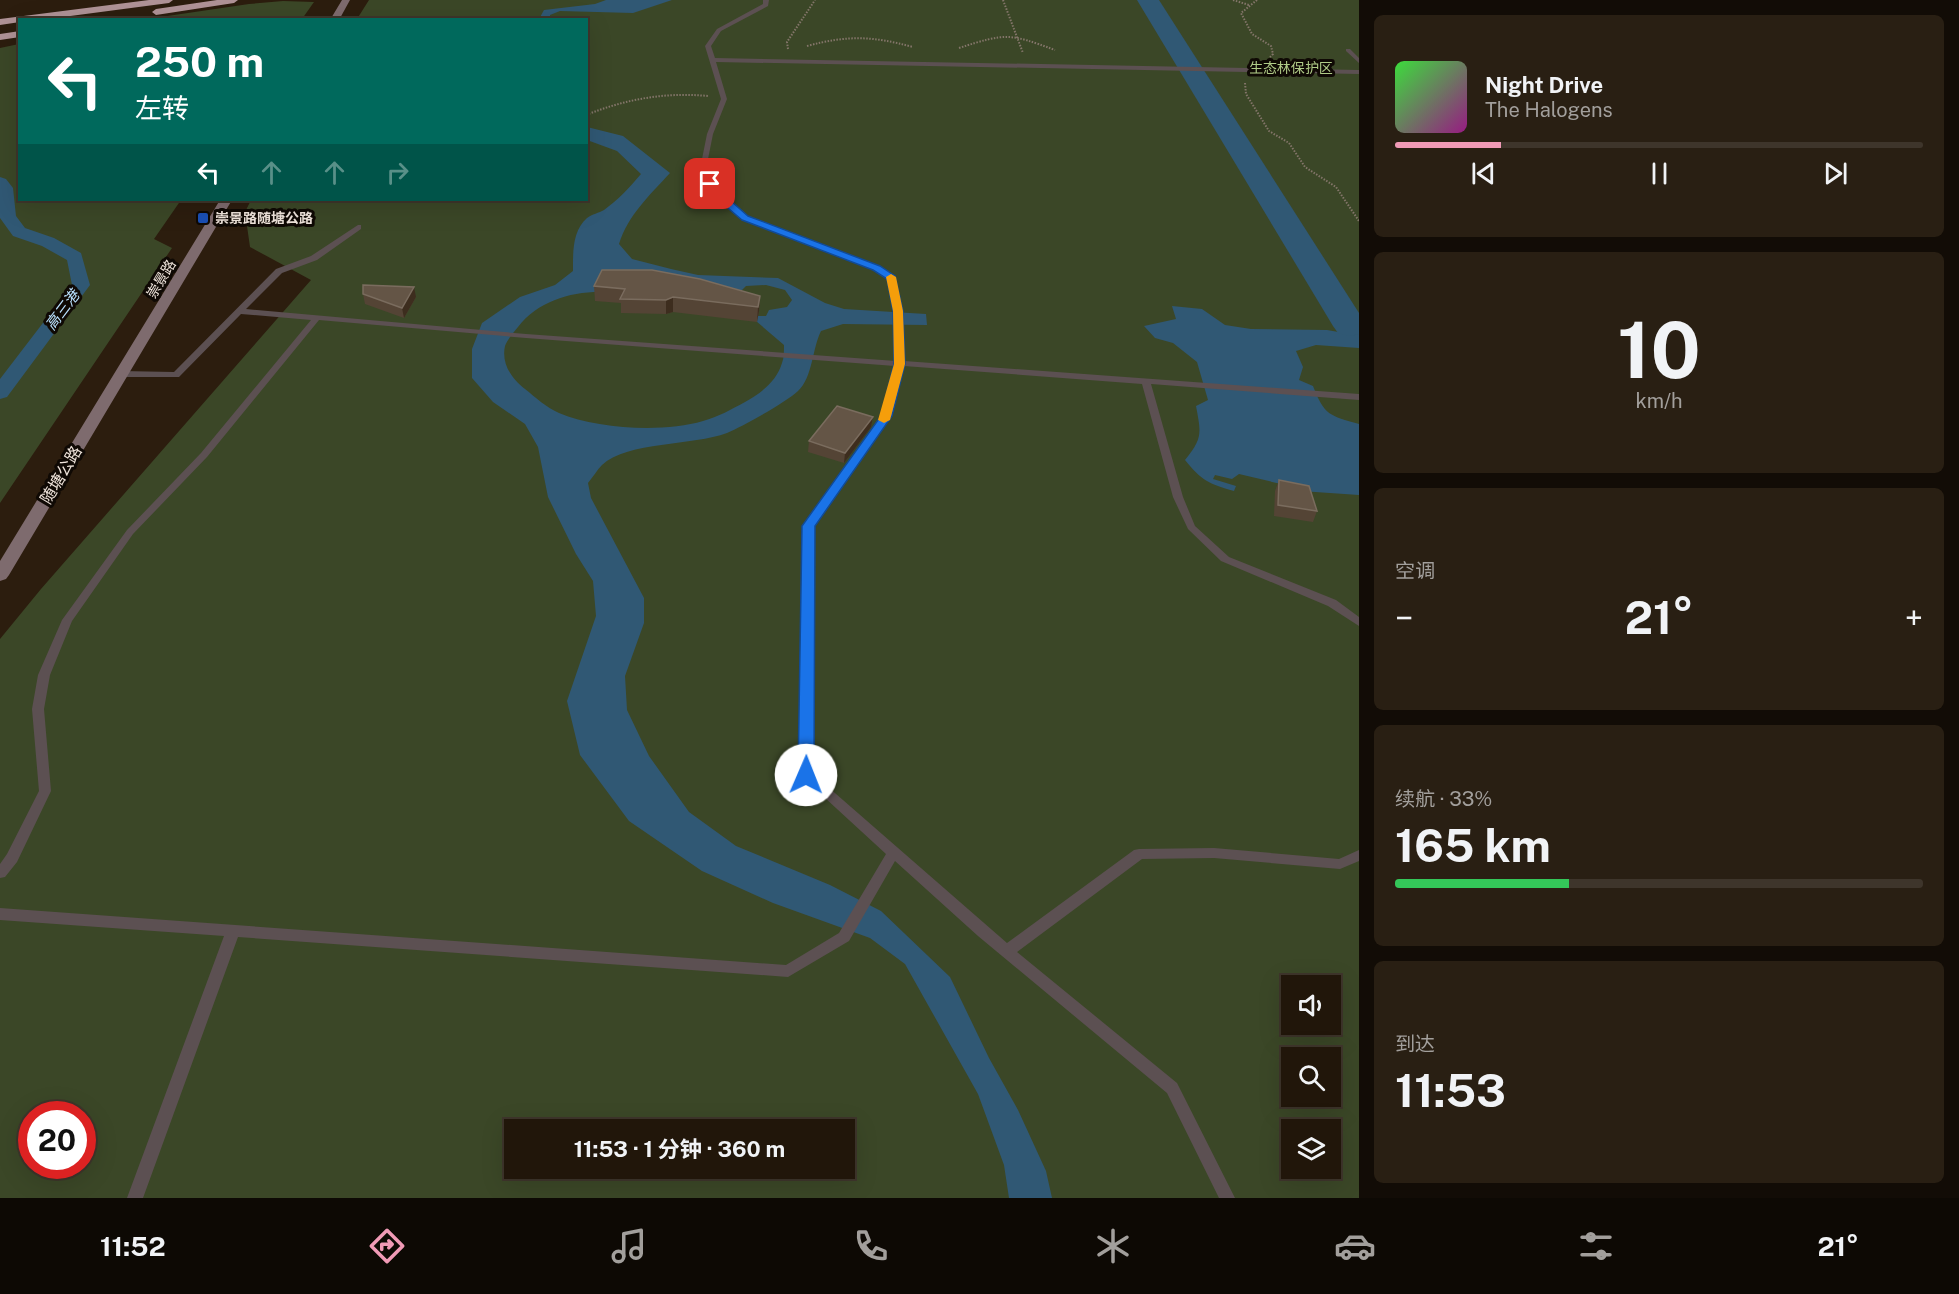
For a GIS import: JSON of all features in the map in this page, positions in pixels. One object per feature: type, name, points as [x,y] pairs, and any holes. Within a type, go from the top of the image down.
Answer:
[{"type":"highway","points":[[31,18],[169,0]]},
{"type":"highway","points":[[143,14],[234,0]]},
{"type":"highway","points":[[0,22],[18,20]]},
{"type":"highway","points":[[0,37],[18,34]]},
{"type":"street","points":[[335,18],[346,0]]},
{"type":"street","name":"崇景路","points":[[122,374],[225,201]]},
{"type":"street","name":"随塘公路","points":[[0,575],[122,374]]},
{"type":"lane","points":[[766,0],[766,5],[719,30],[708,46],[723,98],[710,134],[702,174],[718,195],[745,218],[892,278],[898,311],[900,364],[887,416],[809,526],[806,775],[1007,951],[1172,1088],[1227,1198]]},
{"type":"lane","points":[[1348,50],[1359,61]]},
{"type":"lane","points":[[712,60],[1359,72]]},
{"type":"lane","points":[[122,374],[177,375],[279,271],[314,258],[358,227]]},
{"type":"lane","points":[[239,311],[526,336],[1359,397]]},
{"type":"lane","points":[[0,873],[12,858],[45,791],[38,709],[44,675],[67,621],[130,532],[204,454],[317,318]]},
{"type":"lane","points":[[1146,381],[1178,497],[1191,526],[1225,559],[1332,603],[1359,622]]},
{"type":"lane","points":[[0,914],[788,971],[844,937],[893,853]]},
{"type":"lane","points":[[1007,951],[1139,855],[1214,853],[1340,864],[1359,855]]},
{"type":"lane","points":[[135,1198],[232,931]]},
{"type":"path","points":[[790,62],[787,42],[815,0]]},
{"type":"path","points":[[1003,0],[1028,66]]},
{"type":"path","points":[[1233,0],[1249,5]]},
{"type":"path","points":[[1257,0],[1241,13],[1252,34],[1271,46],[1273,54],[1247,75],[1244,82],[1246,94],[1269,131],[1289,143],[1305,167],[1336,188],[1359,221]]},
{"type":"path","points":[[788,52],[851,35],[873,36],[919,49]]},
{"type":"path","points":[[952,49],[996,36],[1017,36],[1061,52]]},
{"type":"path","points":[[588,114],[609,105],[640,97],[691,94],[723,98]]},
{"type":"green space","name":"生态林保护区","points":[[369,0],[1359,0],[1359,1198],[0,1198],[0,639],[311,280],[250,247],[245,212],[250,201],[588,201],[588,18],[358,18]]},
{"type":"green space","points":[[283,1],[314,2],[303,18],[154,18]]},
{"type":"green space","points":[[18,44],[18,201],[180,201],[154,239],[172,248],[0,503],[0,48]]},
{"type":"water","points":[[606,0],[672,0],[633,13],[560,11],[550,15],[550,18],[540,18],[544,10],[595,4]]},
{"type":"water","points":[[588,127],[623,136],[670,173],[640,206],[623,234],[619,244],[632,259],[698,275],[778,278],[825,303],[844,309],[926,314],[927,325],[843,324],[821,331],[807,378],[798,391],[784,402],[727,433],[644,448],[613,457],[602,465],[588,483],[591,498],[644,598],[644,623],[625,676],[627,710],[649,756],[689,812],[736,846],[830,885],[881,911],[950,977],[989,1058],[1018,1110],[1046,1171],[1052,1198],[1009,1198],[1004,1165],[978,1094],[905,964],[870,938],[773,903],[702,871],[629,821],[580,755],[567,701],[596,616],[593,581],[576,554],[548,497],[538,447],[525,424],[493,402],[472,378],[472,349],[482,323],[520,297],[555,285],[573,271],[574,243],[582,223],[614,202],[641,174],[617,151],[588,140]],"holes":[[[766,285],[785,290],[792,300],[787,307],[769,310],[766,316],[738,316],[756,321],[784,345],[783,361],[776,376],[751,399],[725,413],[687,425],[630,428],[574,418],[555,411],[537,399],[516,381],[506,365],[505,346],[518,327],[534,311],[565,296],[588,292],[738,294],[746,286]]]},
{"type":"water","points":[[1172,306],[1202,309],[1225,325],[1251,329],[1327,330],[1350,334],[1350,326],[1359,327],[1359,348],[1316,345],[1296,351],[1303,367],[1299,380],[1313,386],[1329,413],[1359,424],[1359,495],[1286,490],[1281,484],[1239,474],[1232,479],[1215,475],[1213,479],[1236,486],[1234,491],[1212,483],[1196,472],[1185,460],[1198,440],[1199,423],[1196,406],[1208,400],[1197,362],[1173,343],[1155,338],[1144,326],[1176,319]]},
{"type":"building","points":[[602,270],[652,270],[700,279],[760,296],[758,307],[673,297],[666,300],[620,299],[625,289],[594,286]]},
{"type":"building","points":[[363,285],[414,287],[402,308],[363,294]]},
{"type":"building","points":[[837,406],[873,417],[845,453],[809,441]]},
{"type":"building","points":[[1279,480],[1309,486],[1317,511],[1278,505]]},
{"type":"waterway","points":[[1148,0],[1350,326]]},
{"type":"waterway","name":"高三港","points":[[0,182],[5,188],[7,216],[19,232],[48,242],[75,257],[81,285],[0,393]]},
{"type":"slow traffic","points":[[884,420],[900,364],[898,311],[891,277]]},
{"type":"place","name":"崇景路随塘公路","points":[[203,218]]},
{"type":"route","points":[[710,184],[718,195],[745,218],[876,268],[892,278],[898,311],[900,364],[887,416],[809,526],[806,775]]}]
